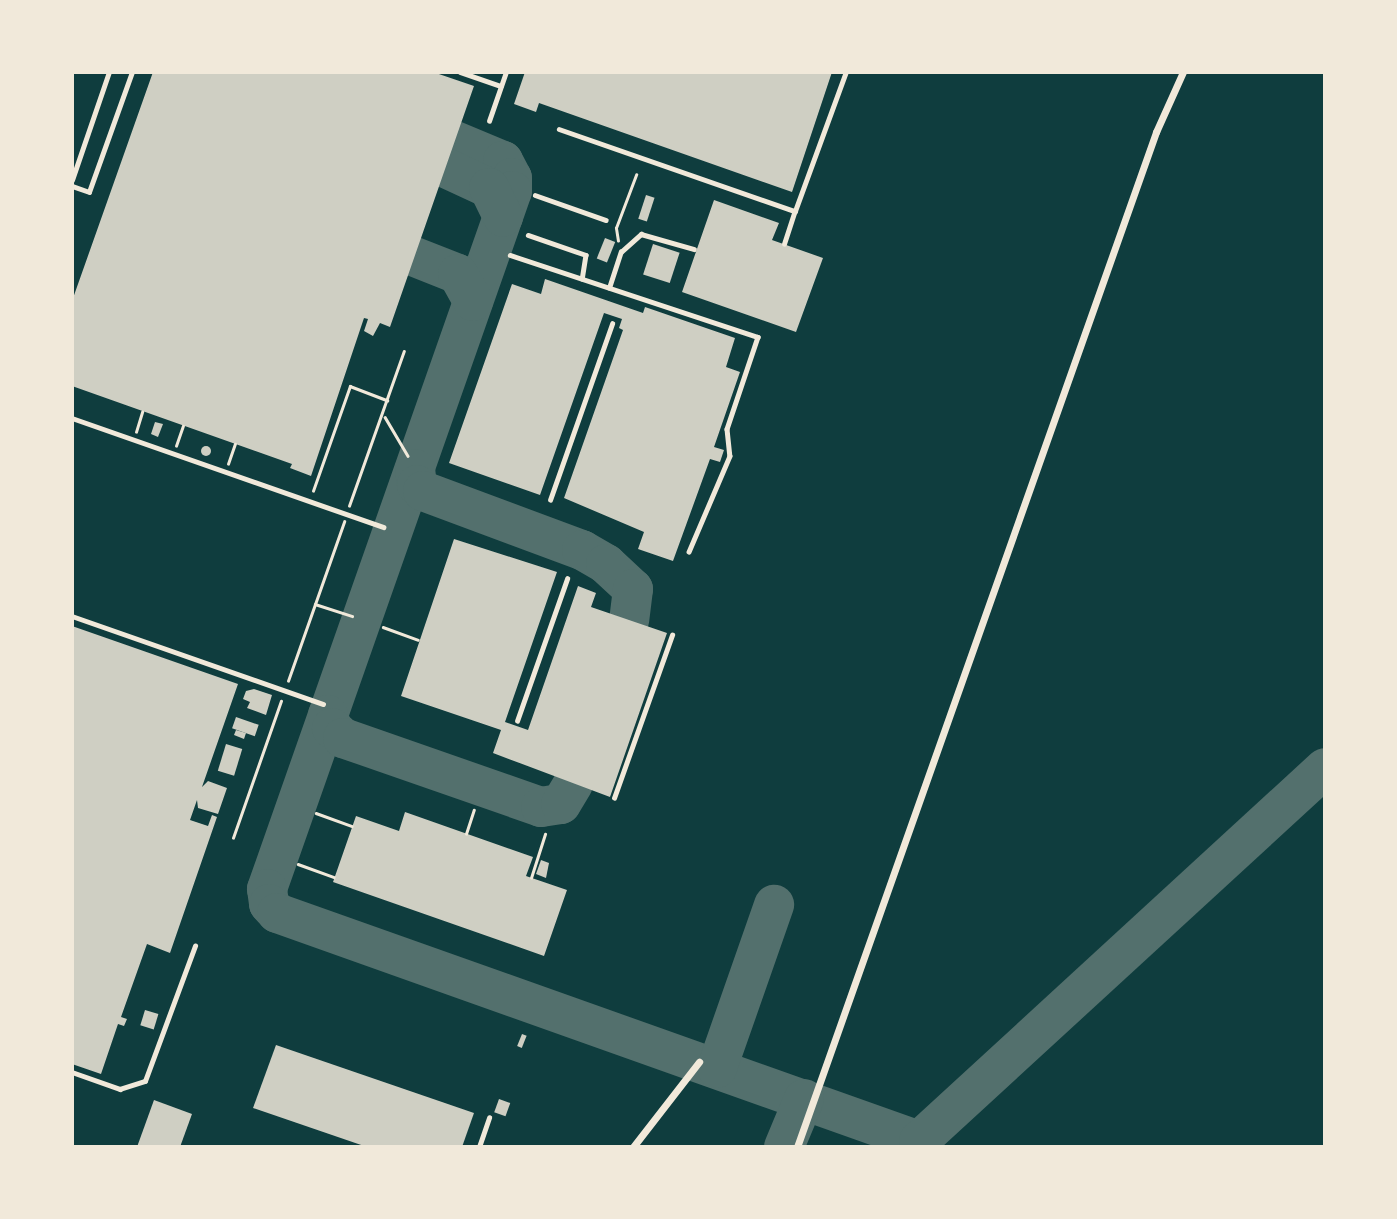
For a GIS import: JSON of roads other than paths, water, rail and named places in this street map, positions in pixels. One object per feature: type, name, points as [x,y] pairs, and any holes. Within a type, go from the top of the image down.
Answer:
[{"type":"street","points":[[797,1147],[1156,132],[1183,72]]},
{"type":"street","points":[[633,1147],[699,1062]]},
{"type":"lane","points":[[110,72],[72,183],[89,192],[132,72]]},
{"type":"lane","points":[[460,72],[501,86]]},
{"type":"lane","points":[[489,121],[506,72]]},
{"type":"lane","points":[[784,244],[846,72]]},
{"type":"lane","points":[[559,129],[795,211]]},
{"type":"lane","points":[[535,195],[606,220]]},
{"type":"lane","points":[[609,288],[621,252],[641,234],[694,249]]},
{"type":"lane","points":[[528,235],[586,255],[582,279]]},
{"type":"lane","points":[[510,255],[758,337],[727,429],[730,456],[689,552]]},
{"type":"lane","points":[[550,500],[612,324]]},
{"type":"lane","points":[[72,418],[383,527]]},
{"type":"lane","points":[[517,721],[566,579]]},
{"type":"lane","points":[[72,616],[323,704]]},
{"type":"lane","points":[[614,798],[672,635]]},
{"type":"lane","points":[[72,1072],[120,1088],[145,1081],[195,946]]},
{"type":"lane","points":[[479,1147],[489,1118]]}]
